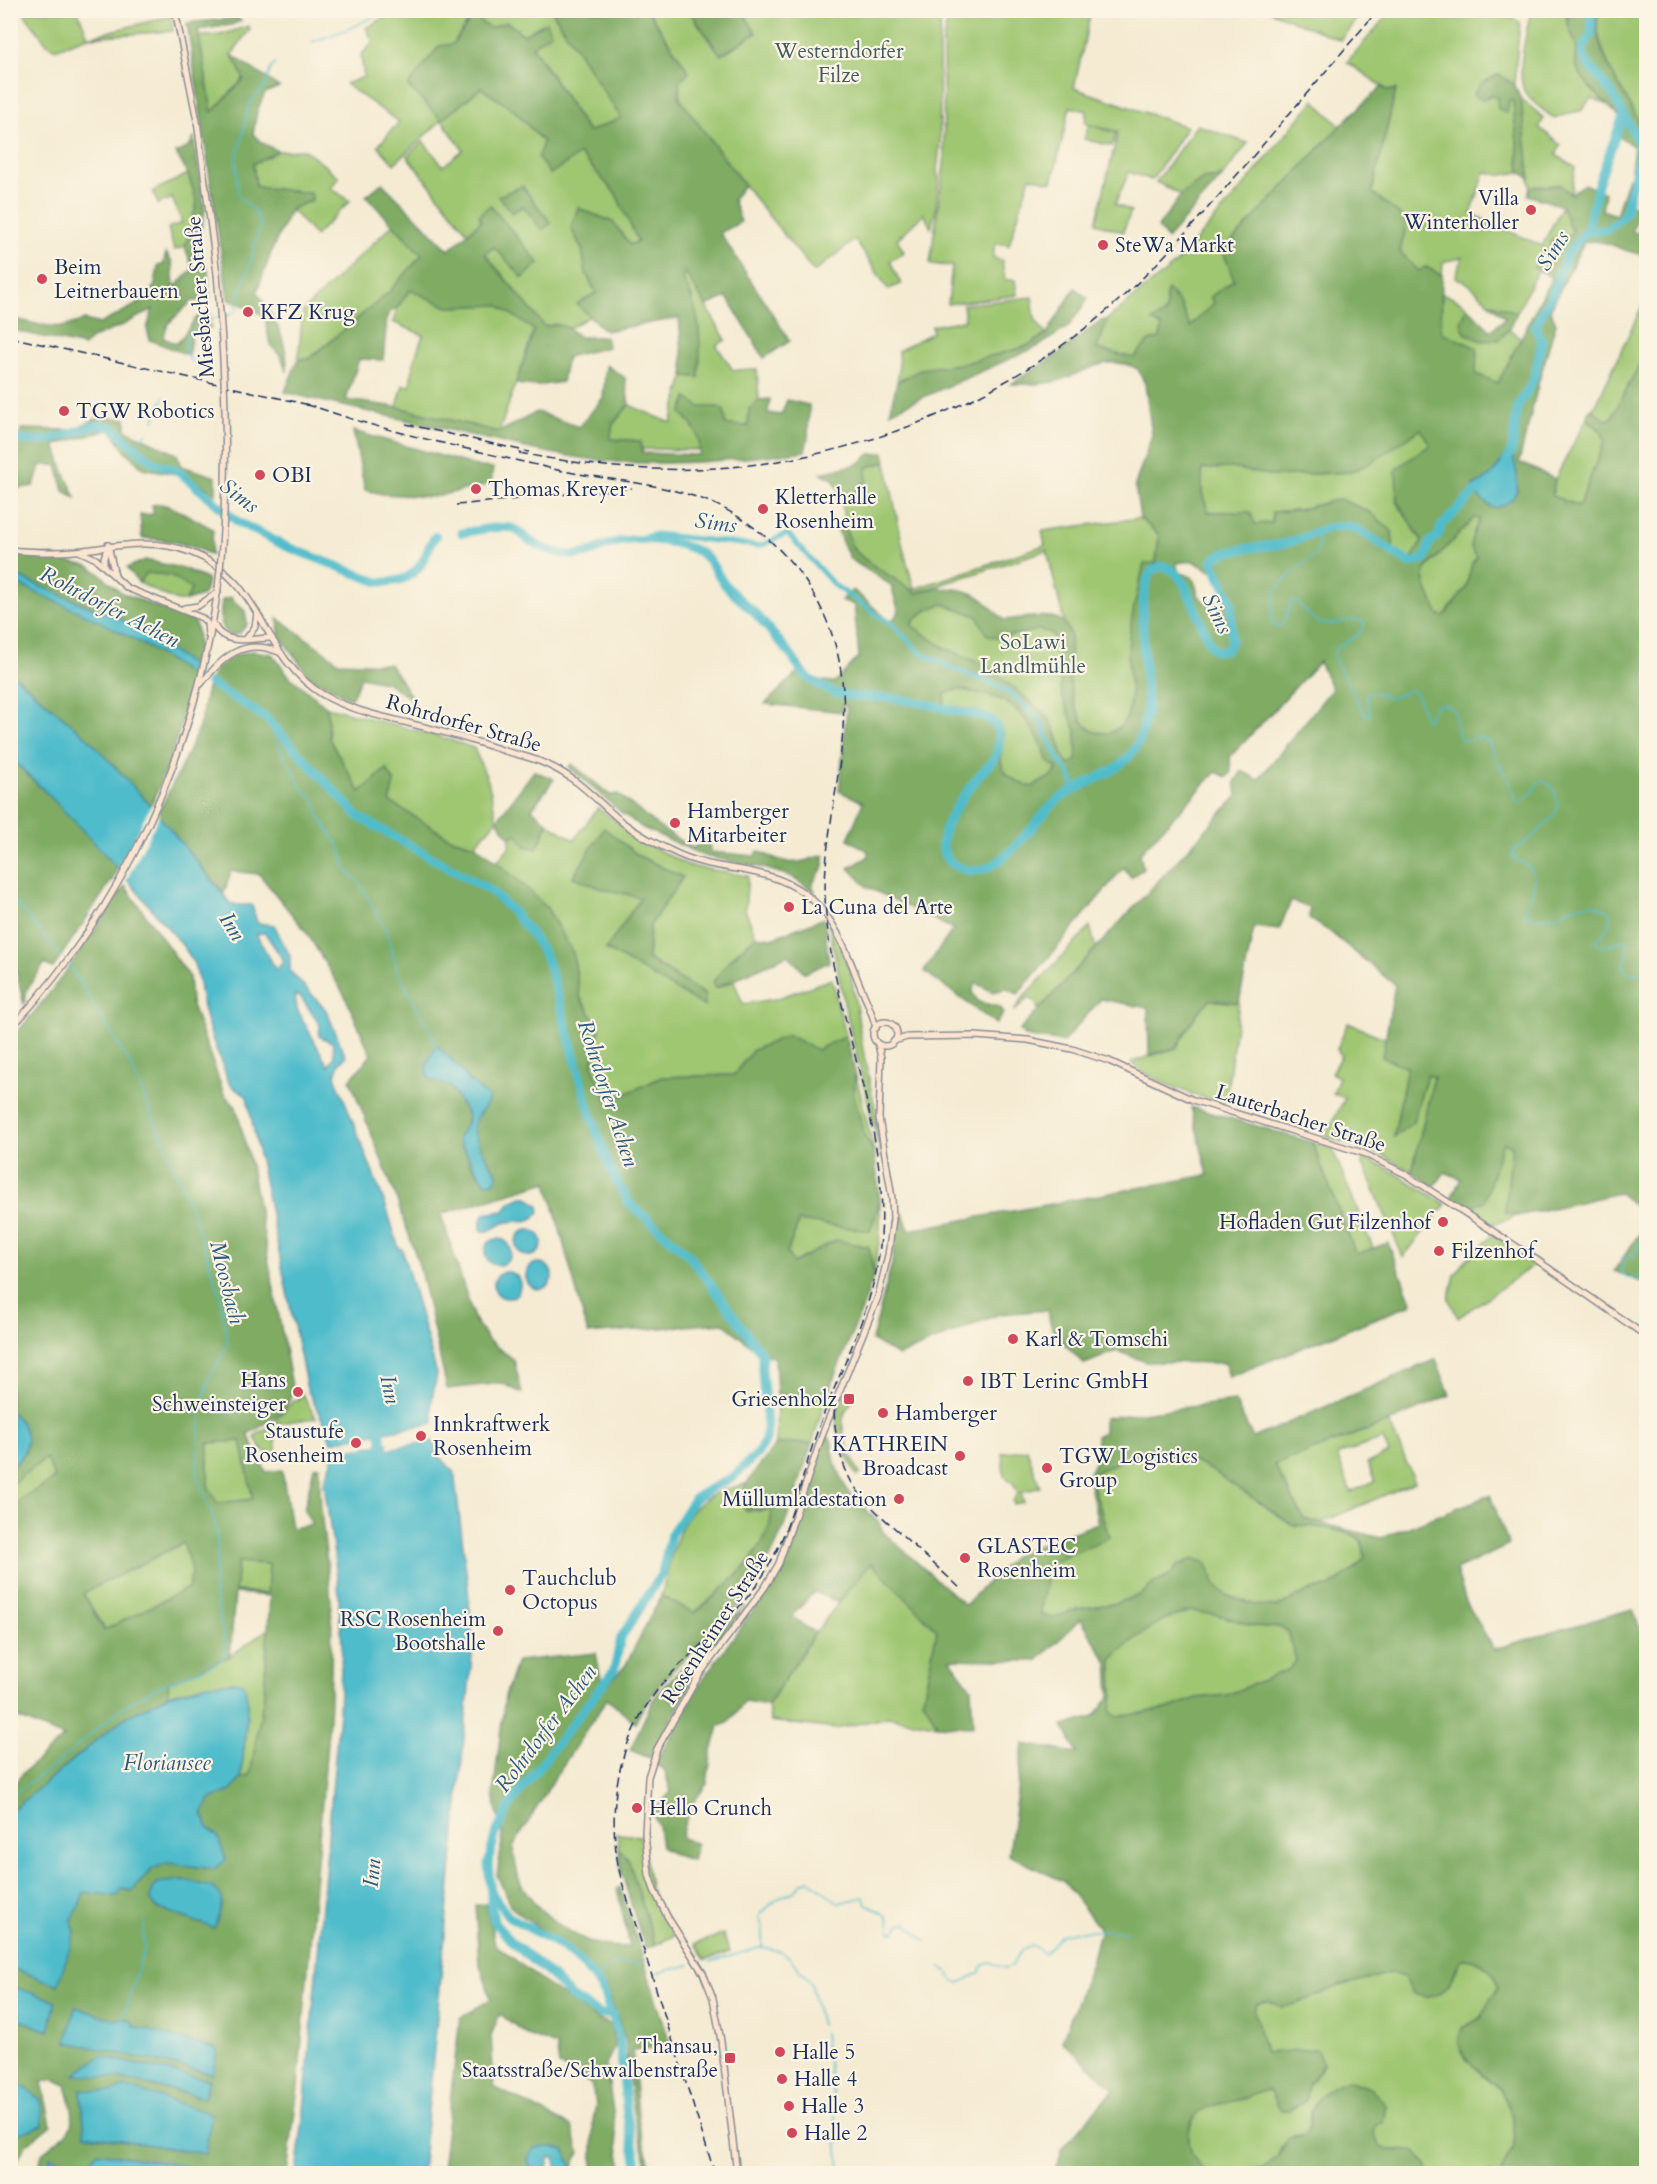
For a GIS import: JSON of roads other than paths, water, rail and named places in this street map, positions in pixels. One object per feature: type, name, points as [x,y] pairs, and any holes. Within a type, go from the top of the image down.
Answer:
[{"type":"main road","name":"Miesbacher Straße","points":[[10,1029],[77,947],[115,888],[161,799],[183,742],[200,685],[213,624],[224,516],[226,446],[224,376],[217,274],[204,164],[175,10]]},
{"type":"main road","name":"Rohrdorfer Straße","points":[[10,550],[78,551],[135,543],[165,545],[204,558],[225,571],[242,587],[281,653],[302,679],[334,700],[385,717],[457,735],[543,763],[580,783],[624,823],[656,843],[698,862],[762,874],[795,887],[816,902],[836,928],[847,950],[876,1028]]},
{"type":"main road","points":[[104,565],[108,545]]},
{"type":"main road","points":[[108,545],[116,578]]},
{"type":"main road","points":[[78,551],[90,555],[104,565],[128,588],[202,618],[207,623],[206,660]]},
{"type":"main road","points":[[180,608],[195,608],[218,590]]},
{"type":"main road","points":[[246,639],[255,627],[257,611]]},
{"type":"main road","points":[[213,624],[218,633],[230,639],[272,639]]},
{"type":"main road","points":[[261,647],[272,639]]},
{"type":"main road","points":[[200,685],[227,655],[241,649],[261,647],[281,653]]},
{"type":"main road","name":"Rohrdorfer Straße","points":[[872,1014],[883,1023]]},
{"type":"main road","points":[[896,1030],[894,1041],[888,1046],[878,1044],[873,1036],[876,1028],[883,1023],[889,1024],[907,1037]]},
{"type":"main road","name":"Lauterbacher Straße","points":[[894,1041],[907,1037],[1005,1038],[1072,1049],[1109,1061],[1193,1100],[1364,1153],[1392,1166],[1423,1185],[1647,1335]]},
{"type":"main road","name":"Rosenheimer Straße","points":[[738,2174],[721,2041],[713,1998],[704,1973],[667,1916],[654,1890],[650,1875],[645,1833],[648,1777],[657,1749],[699,1675],[765,1587],[779,1563],[824,1430],[878,1298],[888,1255],[893,1219],[892,1198],[879,1118],[881,1058],[878,1044]]},
{"type":"main road","name":"Rosenheimer Straße","points":[[881,1058],[888,1046]]},
{"type":"water","points":[[1512,452],[1517,479],[1515,494],[1504,505],[1493,508],[1474,493],[1473,486],[1489,477],[1506,454]]},
{"type":"water","points":[[11,574],[132,624],[191,665],[190,671],[187,673],[145,645],[102,623],[11,581]]},
{"type":"water","points":[[10,672],[90,740],[151,806],[232,905],[252,905],[257,923],[274,925],[290,956],[290,971],[326,1010],[346,1057],[339,1063],[335,1076],[387,1209],[399,1249],[402,1249],[437,1374],[431,1405],[434,1423],[331,1442],[307,1389],[247,1097],[232,1086],[228,1080],[206,1019],[194,963],[179,940],[103,852],[11,758]],"holes":[[[265,933],[284,961],[276,970],[256,934]],[[295,995],[301,997],[320,1025],[319,1036],[333,1043],[334,1057],[328,1066],[297,1009]]]},
{"type":"water","points":[[437,1045],[461,1069],[468,1080],[489,1097],[474,1127],[481,1149],[498,1176],[494,1182],[486,1183],[475,1169],[458,1138],[467,1123],[468,1115],[451,1087],[428,1078],[426,1065]]},
{"type":"water","points":[[528,1197],[539,1206],[540,1212],[537,1216],[529,1220],[505,1223],[485,1232],[481,1230],[481,1220],[484,1214],[504,1211],[511,1202]]},
{"type":"water","points":[[529,1230],[538,1234],[542,1243],[538,1252],[529,1256],[520,1252],[516,1243],[520,1234]]},
{"type":"water","points":[[498,1239],[507,1243],[511,1252],[507,1261],[498,1265],[489,1261],[485,1252],[489,1243]]},
{"type":"water","points":[[539,1263],[548,1267],[552,1276],[548,1285],[539,1289],[530,1285],[526,1276],[530,1267]]},
{"type":"water","points":[[507,1272],[516,1276],[520,1285],[516,1294],[507,1298],[498,1294],[494,1285],[498,1276]]},
{"type":"water","points":[[11,1412],[23,1426],[27,1440],[23,1454],[11,1468]]},
{"type":"water","points":[[433,1441],[437,1453],[454,1472],[473,1645],[422,2173],[296,2173],[304,2111],[339,1713],[342,1646],[338,1583],[324,1483],[332,1462],[332,1453],[387,1443],[388,1449]]},
{"type":"water","name":"Floriansee","points":[[244,1683],[248,1703],[241,1778],[230,1791],[210,1799],[203,1812],[207,1826],[218,1837],[226,1860],[214,1869],[167,1863],[152,1869],[132,1891],[122,1889],[117,1896],[84,1892],[71,1921],[75,1931],[58,1985],[11,1968],[11,1811],[123,1719],[169,1695],[208,1684]]},
{"type":"water","points":[[183,1880],[206,1885],[218,1892],[221,1905],[214,1928],[157,1908],[150,1899],[157,1883]]},
{"type":"water","points":[[17,1988],[56,2001],[49,2031],[11,2017]]},
{"type":"water","points":[[75,2007],[115,2020],[123,2018],[132,2021],[134,2026],[217,2049],[213,2074],[67,2042]]},
{"type":"water","points":[[101,2056],[209,2080],[204,2097],[117,2078],[75,2075]]},
{"type":"water","points":[[11,2085],[26,2088],[41,2100],[43,2125],[15,2135],[13,2141],[15,2147],[11,2161]]},
{"type":"water","points":[[127,2087],[212,2114],[205,2154],[85,2134],[81,2089],[109,2092]]},
{"type":"water","points":[[552,2147],[564,2150],[571,2164],[572,2173],[557,2173],[555,2158],[552,2157],[549,2159],[546,2173],[532,2173],[528,2159],[534,2148]]},
{"type":"water","points":[[98,2152],[202,2169],[201,2173],[49,2173],[50,2157],[85,2169]]},
{"type":"waterway","points":[[312,42],[351,28],[387,10]]},
{"type":"waterway","name":"Sims","points":[[1506,462],[1513,442],[1518,407],[1532,382],[1542,341],[1535,327],[1554,290],[1567,254],[1587,231],[1608,229],[1625,214],[1639,156],[1638,141],[1612,93],[1587,63],[1583,54],[1584,46],[1592,33],[1591,10]]},
{"type":"waterway","points":[[238,309],[236,304],[261,225],[255,211],[238,194],[236,158],[249,104],[265,86],[271,68],[275,64]]},
{"type":"waterway","points":[[1587,231],[1599,181],[1623,116]]},
{"type":"waterway","points":[[192,362],[185,344],[190,334],[206,325],[208,320],[228,316],[234,312]]},
{"type":"waterway","points":[[154,420],[164,397]]},
{"type":"waterway","name":"Sims","points":[[10,439],[34,441],[54,439],[89,427],[100,425],[113,427],[155,463],[177,470],[238,522],[285,546],[378,582],[406,578],[421,564],[436,536]]},
{"type":"waterway","points":[[134,447],[147,433]]},
{"type":"waterway","name":"Sims","points":[[1447,520],[1483,487]]},
{"type":"waterway","name":"Sims","points":[[462,533],[489,528],[509,528],[545,549],[573,555],[631,540],[655,540],[678,544],[704,555],[727,587],[756,614],[803,673],[821,686],[846,696],[912,701],[979,715],[992,721],[997,728],[999,738],[995,757],[955,808],[944,834],[943,847],[946,858],[956,866],[971,871],[986,868],[1000,860],[1058,800],[1118,767],[1136,747],[1142,733],[1147,707],[1143,633],[1145,591],[1149,576],[1156,568],[1167,567],[1176,573],[1192,600],[1210,643],[1216,651],[1226,650],[1231,643],[1232,603],[1212,561],[1217,557],[1224,553],[1244,549],[1283,544],[1324,529],[1341,526],[1363,532],[1410,563],[1425,559],[1430,542],[1438,536],[1442,525]]},
{"type":"waterway","name":"Sims","points":[[639,538],[656,534],[758,546],[788,534],[834,585],[894,626],[920,652],[956,670],[988,681],[1011,694],[1039,719],[1061,763],[1070,774],[1075,790]]},
{"type":"waterway","points":[[1314,534],[1319,542],[1317,554],[1280,585],[1273,603],[1272,624],[1277,627],[1282,625],[1293,600],[1318,622],[1324,624],[1360,620],[1364,623],[1360,632],[1335,649],[1334,658],[1365,715],[1370,715],[1367,693],[1377,693],[1390,699],[1410,690],[1417,696],[1427,720],[1436,706],[1444,704],[1454,710],[1459,737],[1464,741],[1481,737],[1489,742],[1510,782],[1516,801],[1520,803],[1533,792],[1541,781],[1548,783],[1555,792],[1558,803],[1556,811],[1539,831],[1514,850],[1512,856],[1528,866],[1534,877],[1533,890],[1524,915],[1539,918],[1560,914],[1574,906],[1592,904],[1609,911],[1611,921],[1603,935],[1596,940],[1597,945],[1610,946],[1622,940],[1628,943],[1623,966],[1625,971],[1634,974],[1646,971]]},
{"type":"waterway","name":"Rohrdorfer Achen","points":[[210,683],[266,718],[359,817],[491,891],[532,935],[545,955],[552,975],[589,1109],[609,1167],[629,1203],[689,1255],[762,1354],[767,1425],[765,1440],[758,1453],[732,1478],[694,1499],[671,1534],[662,1573],[621,1638],[614,1670],[512,1802],[495,1835],[488,1864],[491,1892],[508,1916],[563,1947],[584,1966],[602,1989],[619,2036],[627,2115],[639,2174]]},
{"type":"waterway","points":[[266,718],[286,761],[294,770],[299,785],[316,803],[319,817],[339,846],[347,871],[359,882],[385,928],[398,972],[437,1045]]},
{"type":"waterway","name":"Moosbach","points":[[10,896],[62,957]]},
{"type":"waterway","name":"Moosbach","points":[[10,1797],[61,1760],[120,1709],[155,1688],[221,1661],[225,1655],[226,1646],[214,1589],[218,1547],[215,1522],[197,1477],[201,1409],[209,1379],[228,1344],[220,1295],[192,1210],[131,1065],[69,965]]},
{"type":"waterway","points":[[1646,995],[1643,997],[1646,1004]]},
{"type":"waterway","points":[[1646,1084],[1642,1098],[1646,1115]]},
{"type":"waterway","points":[[1646,1172],[1636,1179],[1635,1186],[1640,1201],[1646,1202]]},
{"type":"waterway","points":[[1646,1231],[1637,1243],[1634,1256],[1625,1257],[1621,1272],[1627,1278],[1646,1279]]},
{"type":"waterway","name":"Inn","points":[[378,1422],[385,1455]]},
{"type":"waterway","points":[[762,1947],[763,1931],[759,1916],[775,1901],[794,1892],[800,1884],[809,1880],[839,1903],[864,1897],[865,1903],[886,1915],[890,1932],[895,1932],[901,1924],[906,1923],[926,1941]]},
{"type":"waterway","name":"Rohrdorfer Achen","points":[[491,1892],[495,1924],[515,1945],[554,1978],[570,1996],[599,2014],[613,2015]]},
{"type":"waterway","points":[[123,2018],[145,1946],[143,1935],[145,1921]]},
{"type":"waterway","points":[[940,1967],[948,1972],[953,1981],[960,1983],[980,1972],[984,1964],[990,1962],[1004,1968],[1013,1965],[1020,1952],[1032,1945],[1044,1953],[1060,1936],[1066,1934],[1093,1931],[1127,1932]]},
{"type":"waterway","points":[[710,1962],[762,1947],[780,1951],[788,1956],[811,1983],[821,2025]]},
{"type":"waterway","points":[[595,1979],[613,1964],[640,1963]]},
{"type":"waterway","points":[[656,1973],[690,1965]]},
{"type":"waterway","points":[[824,2033],[840,2170]]},
{"type":"railway","points":[[519,453],[618,467],[715,468],[779,461],[841,448],[902,429],[960,405],[1017,375],[1070,340],[1136,285],[1243,168],[1378,10]]},
{"type":"railway","points":[[10,337],[314,406]]},
{"type":"railway","points":[[306,405],[384,428],[474,450],[560,470],[674,491],[721,507],[771,541],[792,563],[810,588],[835,643],[844,702],[843,733],[827,853],[826,914],[832,959],[865,1094],[881,1184],[881,1230],[875,1276],[864,1313],[821,1421],[777,1550],[748,1597],[671,1674],[653,1696],[638,1720],[627,1745],[619,1772],[615,1799],[616,1854],[622,1882],[715,2174]]},
{"type":"railway","points":[[406,424],[529,452]]},
{"type":"railway","points":[[456,505],[632,488]]},
{"type":"railway","points":[[835,1397],[834,1418],[839,1451],[851,1481],[879,1514],[962,1590]]},
{"type":"place","name":"Villa Winterholler","points":[[1531,210]]},
{"type":"place","name":"SteWa Markt","points":[[1103,245]]},
{"type":"place","name":"Beim Leitnerbauern","points":[[42,279]]},
{"type":"place","name":"KFZ Krug","points":[[248,312]]},
{"type":"place","name":"TGW Robotics","points":[[64,411]]},
{"type":"place","name":"OBI","points":[[260,475]]},
{"type":"place","name":"Thomas Kreyer","points":[[476,489]]},
{"type":"place","name":"Kletterhalle Rosenheim","points":[[763,509]]},
{"type":"place","name":"Hamberger Mitarbeiter","points":[[675,823]]},
{"type":"place","name":"La Cuna del Arte","points":[[789,907]]},
{"type":"place","name":"Hofladen Gut Filzenhof","points":[[1443,1222]]},
{"type":"place","name":"Filzenhof","points":[[1439,1251]]},
{"type":"place","name":"Karl & Tomschi","points":[[1013,1339]]},
{"type":"place","name":"IBT Lerinc GmbH","points":[[968,1381]]},
{"type":"place","name":"Hans Schweinsteiger","points":[[298,1392]]},
{"type":"place","name":"Griesenholz","points":[[849,1399]]},
{"type":"place","name":"Hamberger","points":[[883,1413]]},
{"type":"place","name":"Innkraftwerk Rosenheim","points":[[421,1436]]},
{"type":"place","name":"Staustufe Rosenheim","points":[[356,1443]]},
{"type":"place","name":"KATHREIN Broadcast","points":[[960,1456]]},
{"type":"place","name":"TGW Logistics Group","points":[[1047,1468]]},
{"type":"place","name":"Müllumladestation","points":[[899,1499]]},
{"type":"place","name":"GLASTEC Rosenheim","points":[[965,1558]]},
{"type":"place","name":"Tauchclub Octopus","points":[[510,1590]]},
{"type":"place","name":"RSC Rosenheim Bootshalle","points":[[498,1631]]},
{"type":"place","name":"Hello Crunch","points":[[637,1808]]},
{"type":"place","name":"Halle 5","points":[[780,2052]]},
{"type":"place","name":"Thansau, Staatsstraße/Schwalbenstraße","points":[[730,2058]]},
{"type":"place","name":"Halle 4","points":[[782,2079]]},
{"type":"place","name":"Halle 3","points":[[789,2106]]},
{"type":"place","name":"Halle 2","points":[[792,2133]]},
{"type":"park label","name":"Westerndorfer Filze","points":[[839,63]]},
{"type":"park label","name":"SoLawi Landlmühle","points":[[1033,654]]}]
